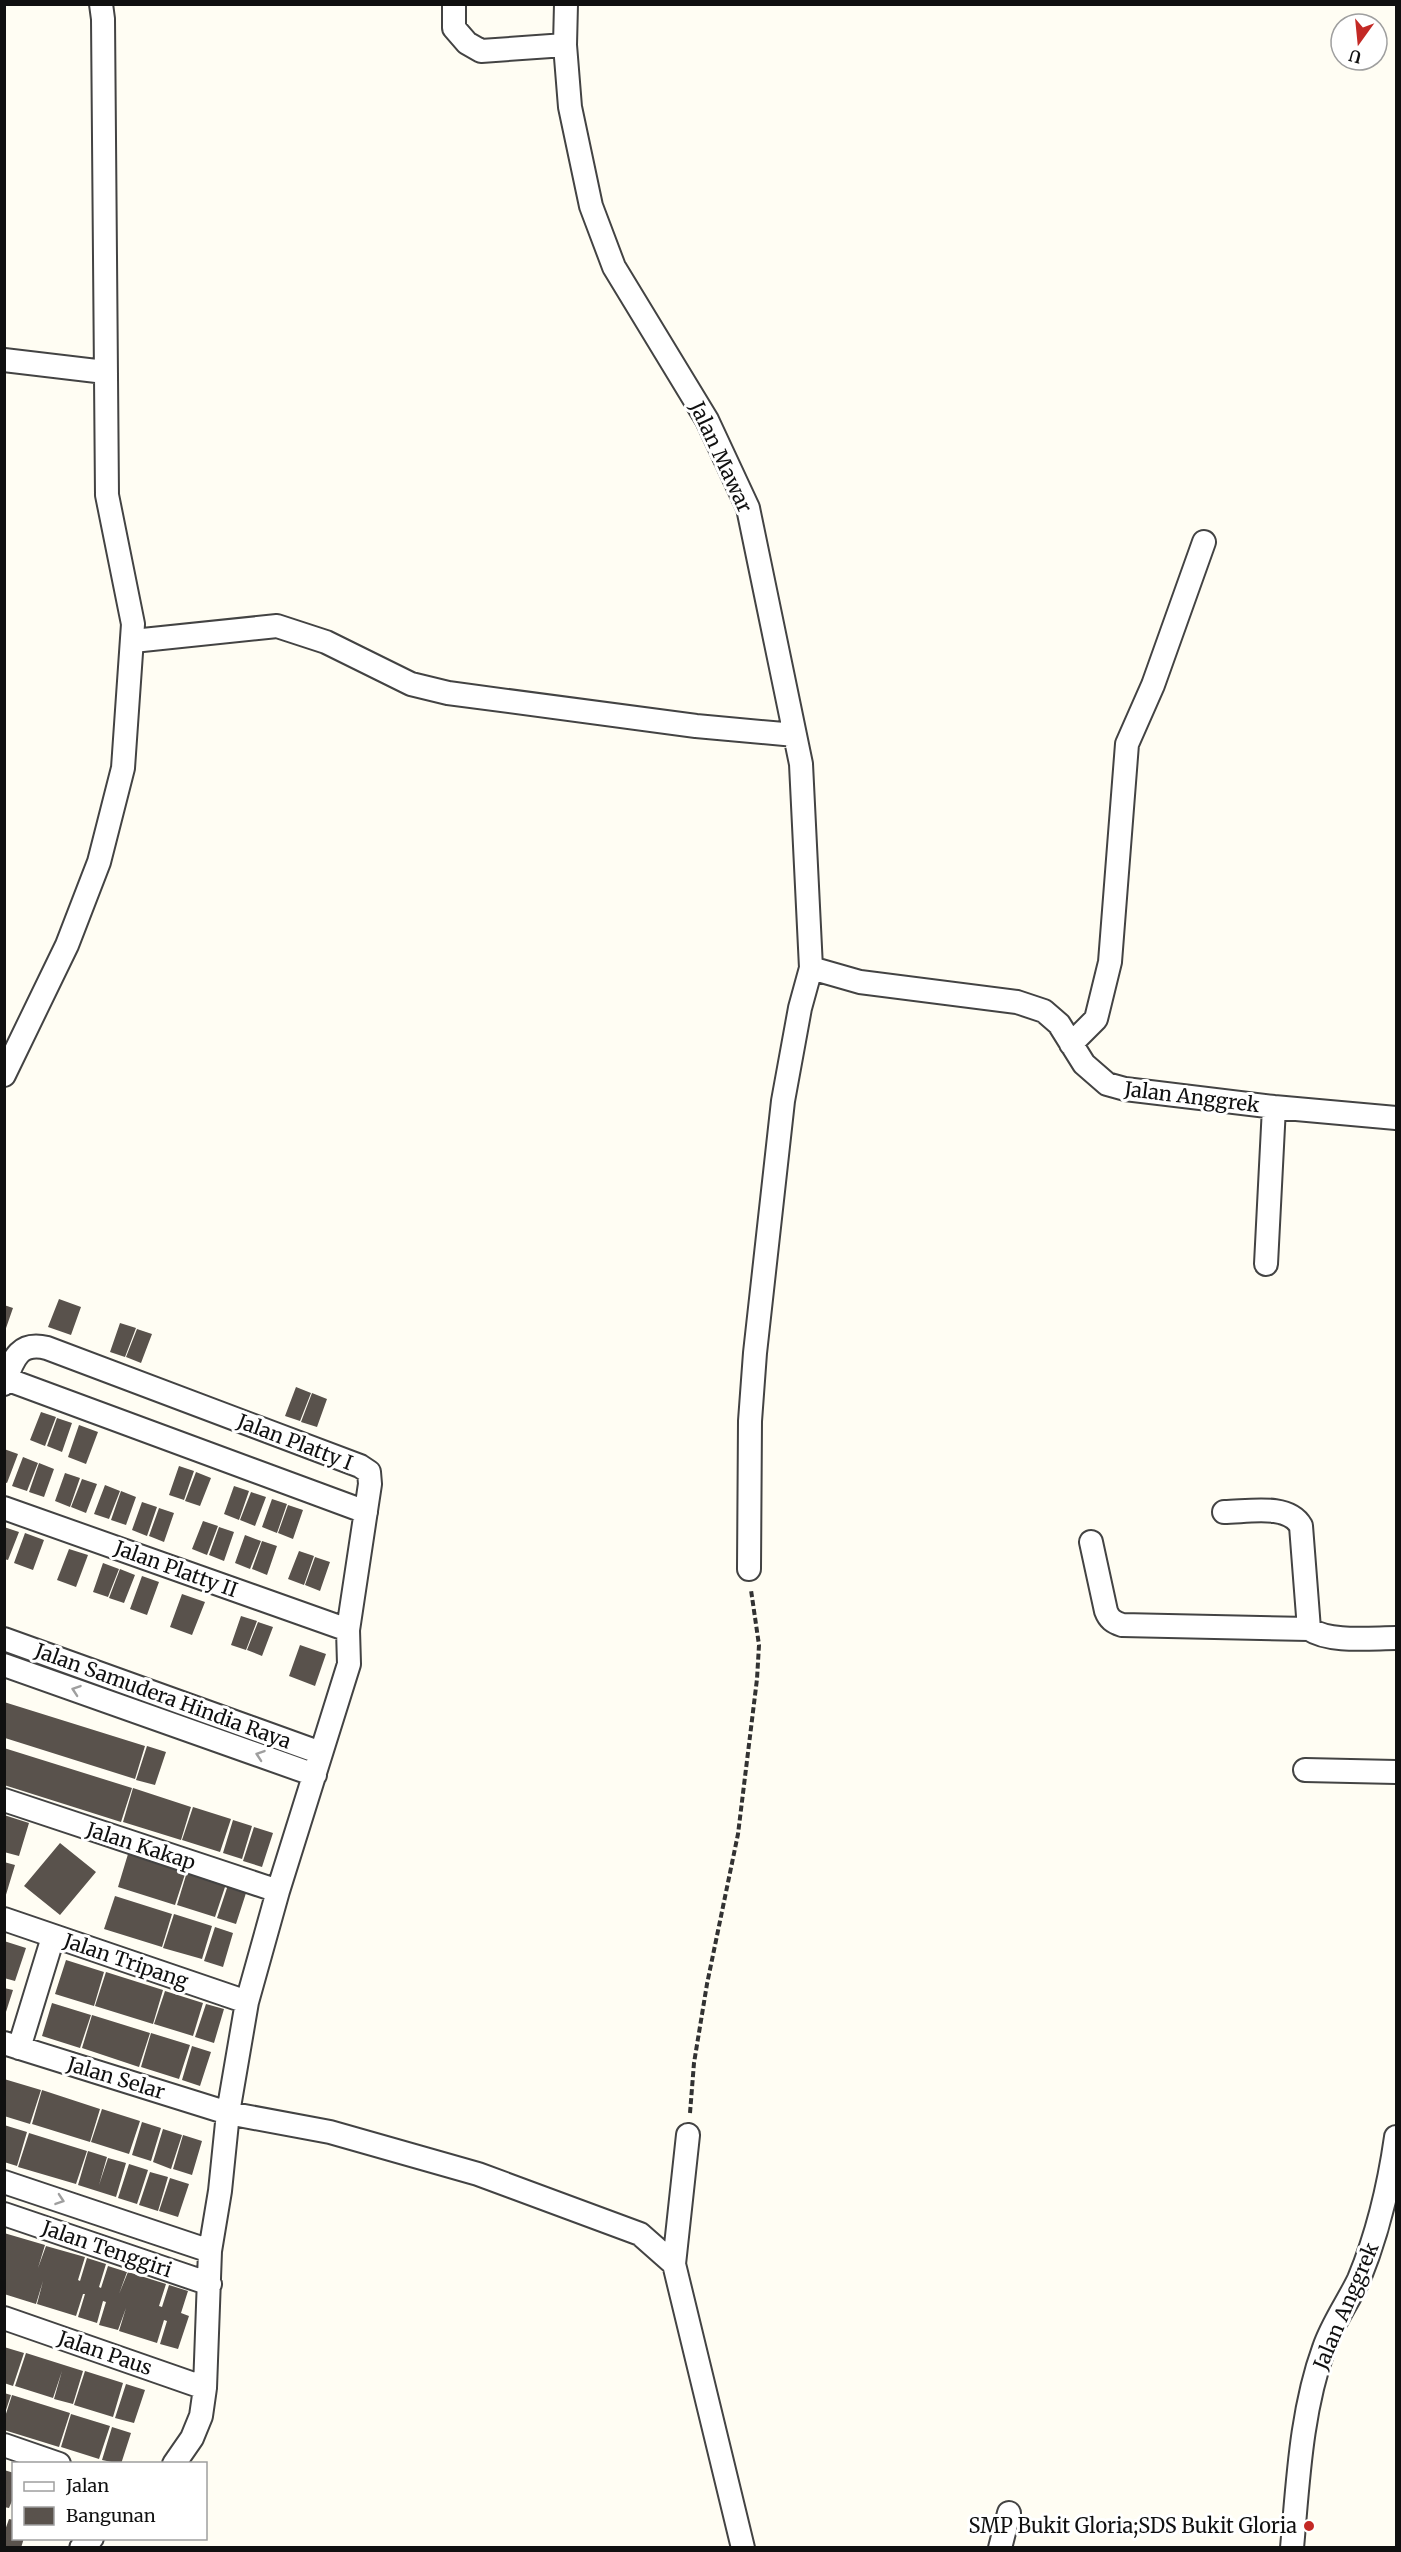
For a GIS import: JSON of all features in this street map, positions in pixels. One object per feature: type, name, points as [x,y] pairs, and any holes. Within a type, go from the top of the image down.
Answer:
[{"type":"street","points":[[4,1075],[67,945],[99,862],[123,768],[133,624],[106,495],[103,19],[101,4]]},
{"type":"street","points":[[454,4],[454,28],[467,43],[482,51],[565,45]]},
{"type":"street","name":"Jalan Mawar","points":[[566,4],[565,45],[570,107],[591,206],[614,267],[707,420],[748,508],[802,774],[811,968],[800,1008],[783,1101],[755,1353],[750,1421],[749,1569]]},
{"type":"street","points":[[4,360],[105,372]]},
{"type":"street","points":[[1071,1044],[1096,1019],[1110,962],[1127,744],[1154,685],[1204,542]]},
{"type":"street","points":[[132,641],[277,626],[326,642],[411,684],[447,693],[696,726],[795,735]]},
{"type":"street","name":"Jalan Anggrek","points":[[811,968],[887,987],[1017,1002],[1044,1011],[1059,1024],[1084,1064],[1107,1084],[1125,1089],[1274,1107],[1396,1118]]},
{"type":"street","points":[[1266,1264],[1274,1107]]},
{"type":"street","name":"Jalan Platty I","points":[[5,1381],[14,1360],[23,1348],[34,1345],[47,1348],[360,1466],[369,1472],[370,1484],[348,1630],[349,1664],[278,1891],[247,2002],[228,2113],[220,2192],[210,2251],[205,2388],[201,2416],[192,2438],[175,2462]]},
{"type":"street","points":[[5,1381],[366,1512]]},
{"type":"street","name":"Jalan Platty II","points":[[4,1508],[348,1630]]},
{"type":"street","points":[[1224,1512],[1279,1511],[1297,1519],[1301,1526],[1309,1629]]},
{"type":"street","points":[[1091,1542],[1106,1611],[1115,1623],[1309,1629],[1318,1635],[1331,1637],[1396,1638]]},
{"type":"street","name":"Jalan Samudera Hindia Raya","points":[[4,1639],[321,1753]]},
{"type":"street","name":"Jalan Samudera Hindia Raya","points":[[4,1665],[315,1775]]},
{"type":"street","points":[[1305,1770],[1396,1772]]},
{"type":"street","name":"Jalan Kakap","points":[[4,1800],[278,1891]]},
{"type":"street","name":"Jalan Tripang","points":[[4,1919],[247,2002]]},
{"type":"street","points":[[12,2045],[53,1937]]},
{"type":"street","name":"Jalan Selar","points":[[12,2045],[228,2113],[330,2132],[478,2174],[640,2234],[674,2264]]},
{"type":"street","points":[[688,2135],[674,2264],[743,2547]]},
{"type":"street","name":"Jalan Anggrek","points":[[1298,2546],[1307,2418],[1315,2377],[1324,2347],[1357,2282],[1377,2234],[1396,2137]]},
{"type":"street","name":"Jalan Tenggiri","points":[[4,2182],[210,2251]]},
{"type":"street","name":"Jalan Tenggiri","points":[[4,2214],[210,2284]]},
{"type":"street","name":"Jalan Paus","points":[[4,2318],[205,2388]]},
{"type":"street","points":[[4,2445],[56,2462]]},
{"type":"street","points":[[1000,2547],[1009,2513]]},
{"type":"path","points":[[688,2135],[694,2063],[707,1984],[738,1834],[757,1679],[759,1645],[749,1569]]},
{"type":"building","points":[[59,1299],[81,1307],[71,1335],[48,1327]]},
{"type":"building","points":[[4,1305],[13,1308],[5,1331],[4,1331]]},
{"type":"building","points":[[120,1323],[136,1328],[125,1357],[110,1352]]},
{"type":"building","points":[[137,1329],[152,1334],[141,1363],[126,1357]]},
{"type":"building","points":[[296,1387],[311,1393],[300,1421],[285,1416]]},
{"type":"building","points":[[312,1393],[327,1399],[317,1427],[301,1422]]},
{"type":"building","points":[[41,1412],[56,1417],[45,1446],[30,1440]]},
{"type":"building","points":[[57,1418],[72,1423],[62,1452],[47,1446]]},
{"type":"building","points":[[79,1425],[98,1432],[86,1464],[68,1457]]},
{"type":"building","points":[[4,1449],[18,1454],[7,1483],[4,1482]]},
{"type":"building","points":[[23,1457],[38,1463],[27,1491],[12,1486]]},
{"type":"building","points":[[39,1463],[54,1469],[44,1497],[29,1492]]},
{"type":"building","points":[[179,1466],[194,1471],[184,1500],[169,1495]]},
{"type":"building","points":[[196,1472],[211,1478],[200,1506],[185,1501]]},
{"type":"building","points":[[65,1473],[80,1478],[70,1507],[55,1501]]},
{"type":"building","points":[[82,1479],[97,1484],[86,1513],[71,1507]]},
{"type":"building","points":[[105,1485],[120,1491],[109,1519],[94,1514]]},
{"type":"building","points":[[234,1486],[249,1491],[239,1520],[224,1514]]},
{"type":"building","points":[[121,1491],[136,1497],[126,1525],[111,1520]]},
{"type":"building","points":[[251,1492],[266,1497],[255,1526],[240,1520]]},
{"type":"building","points":[[272,1499],[287,1504],[277,1533],[262,1527]]},
{"type":"building","points":[[142,1502],[157,1507],[147,1536],[132,1530]]},
{"type":"building","points":[[288,1505],[303,1510],[293,1539],[278,1533]]},
{"type":"building","points":[[159,1508],[174,1513],[164,1542],[149,1536]]},
{"type":"building","points":[[203,1521],[218,1526],[207,1555],[192,1549]]},
{"type":"building","points":[[4,1527],[19,1532],[8,1560],[4,1559]]},
{"type":"building","points":[[219,1527],[234,1532],[224,1561],[209,1555]]},
{"type":"building","points":[[25,1533],[44,1540],[33,1570],[14,1563]]},
{"type":"building","points":[[245,1535],[261,1541],[250,1569],[235,1563]]},
{"type":"building","points":[[262,1541],[277,1546],[267,1575],[252,1569]]},
{"type":"building","points":[[69,1549],[88,1555],[76,1587],[57,1580]]},
{"type":"building","points":[[299,1551],[314,1556],[304,1585],[288,1579]]},
{"type":"building","points":[[315,1557],[330,1562],[320,1591],[305,1585]]},
{"type":"building","points":[[103,1563],[119,1569],[108,1597],[93,1592]]},
{"type":"building","points":[[120,1569],[135,1575],[124,1603],[109,1598]]},
{"type":"building","points":[[142,1576],[159,1582],[147,1615],[130,1609]]},
{"type":"building","points":[[182,1594],[205,1602],[192,1635],[170,1627]]},
{"type":"building","points":[[241,1616],[257,1621],[246,1650],[231,1645]]},
{"type":"building","points":[[258,1622],[273,1627],[262,1656],[247,1650]]},
{"type":"building","points":[[300,1645],[326,1654],[315,1686],[289,1676]]},
{"type":"building","points":[[4,1702],[145,1746],[135,1779],[5,1738]]},
{"type":"building","points":[[147,1746],[166,1752],[155,1785],[136,1780]]},
{"type":"building","points":[[4,1748],[132,1788],[121,1822],[4,1785]]},
{"type":"building","points":[[133,1788],[191,1807],[181,1840],[123,1822]]},
{"type":"building","points":[[193,1807],[231,1819],[220,1852],[182,1840]]},
{"type":"building","points":[[4,1815],[29,1823],[19,1856],[4,1852]]},
{"type":"building","points":[[233,1820],[252,1826],[242,1859],[223,1853]]},
{"type":"building","points":[[254,1827],[273,1833],[262,1867],[243,1861]]},
{"type":"building","points":[[60,1843],[96,1872],[60,1915],[24,1886]]},
{"type":"building","points":[[128,1854],[186,1871],[175,1905],[118,1887]]},
{"type":"building","points":[[4,1862],[15,1865],[5,1898],[4,1898]]},
{"type":"building","points":[[187,1872],[226,1884],[215,1917],[177,1905]]},
{"type":"building","points":[[228,1885],[247,1890],[236,1924],[217,1918]]},
{"type":"building","points":[[115,1896],[172,1914],[162,1947],[104,1929]]},
{"type":"building","points":[[174,1914],[212,1926],[202,1959],[163,1948]]},
{"type":"building","points":[[215,1927],[233,1933],[223,1967],[204,1961]]},
{"type":"building","points":[[4,1941],[26,1948],[15,1981],[4,1978]]},
{"type":"building","points":[[66,1960],[104,1972],[94,2006],[55,1994]]},
{"type":"building","points":[[106,1972],[163,1990],[153,2024],[95,2006]]},
{"type":"building","points":[[4,1988],[13,1990],[5,2015],[4,2015]]},
{"type":"building","points":[[165,1991],[203,2003],[193,2036],[154,2024]]},
{"type":"building","points":[[52,2003],[91,2015],[80,2048],[42,2036]]},
{"type":"building","points":[[206,2004],[224,2009],[214,2043],[195,2037]]},
{"type":"building","points":[[92,2015],[150,2033],[139,2067],[82,2048]]},
{"type":"building","points":[[151,2033],[190,2045],[179,2079],[141,2067]]},
{"type":"building","points":[[192,2046],[211,2052],[200,2086],[182,2080]]},
{"type":"building","points":[[4,2079],[41,2090],[30,2124],[4,2116]]},
{"type":"building","points":[[42,2090],[100,2109],[90,2142],[32,2124]]},
{"type":"building","points":[[102,2109],[140,2121],[129,2154],[91,2142]]},
{"type":"building","points":[[142,2122],[161,2128],[151,2161],[132,2155]]},
{"type":"building","points":[[4,2125],[27,2132],[17,2166],[4,2162]]},
{"type":"building","points":[[163,2129],[182,2135],[171,2169],[153,2162]]},
{"type":"building","points":[[29,2133],[87,2151],[76,2184],[18,2167]]},
{"type":"building","points":[[183,2135],[202,2141],[192,2175],[173,2169]]},
{"type":"building","points":[[88,2151],[107,2157],[99,2185],[108,2158],[126,2163],[116,2197],[78,2185]]},
{"type":"building","points":[[129,2164],[148,2170],[137,2204],[118,2198]]},
{"type":"building","points":[[150,2172],[168,2177],[158,2211],[139,2205]]},
{"type":"building","points":[[170,2178],[189,2184],[178,2217],[159,2211]]},
{"type":"building","points":[[4,2233],[45,2245],[38,2268],[46,2246],[85,2257],[78,2280],[80,2281],[87,2258],[106,2264],[99,2287],[101,2288],[108,2266],[127,2272],[119,2294],[128,2272],[166,2284],[159,2306],[162,2307],[169,2285],[188,2291],[181,2313],[189,2316],[178,2349],[160,2344],[167,2321],[164,2320],[157,2343],[119,2331],[126,2308],[118,2330],[99,2325],[106,2302],[103,2301],[97,2323],[78,2317],[85,2294],[83,2294],[76,2316],[37,2304],[43,2281],[36,2304],[4,2294]]},
{"type":"building","points":[[4,2347],[24,2353],[13,2386],[4,2383]]},
{"type":"building","points":[[26,2353],[83,2371],[73,2404],[54,2399],[62,2371],[53,2398],[15,2386]]},
{"type":"building","points":[[85,2371],[123,2383],[113,2417],[74,2405]]},
{"type":"building","points":[[126,2384],[145,2390],[134,2423],[115,2418]]},
{"type":"building","points":[[4,2393],[11,2395],[5,2413],[4,2413]]},
{"type":"building","points":[[12,2395],[70,2413],[59,2447],[4,2430],[4,2420]]},
{"type":"building","points":[[71,2414],[110,2426],[99,2459],[61,2447]]},
{"type":"building","points":[[112,2427],[131,2433],[122,2462],[102,2460]]},
{"type":"building","points":[[4,2470],[12,2472],[12,2501],[9,2508],[4,2507]]},
{"type":"building","points":[[9,2519],[12,2520],[12,2540],[23,2540],[21,2548],[4,2548],[4,2533]]},
{"type":"place","name":"SMP Bukit Gloria;SDS Bukit Gloria","points":[[1309,2526]]}]
